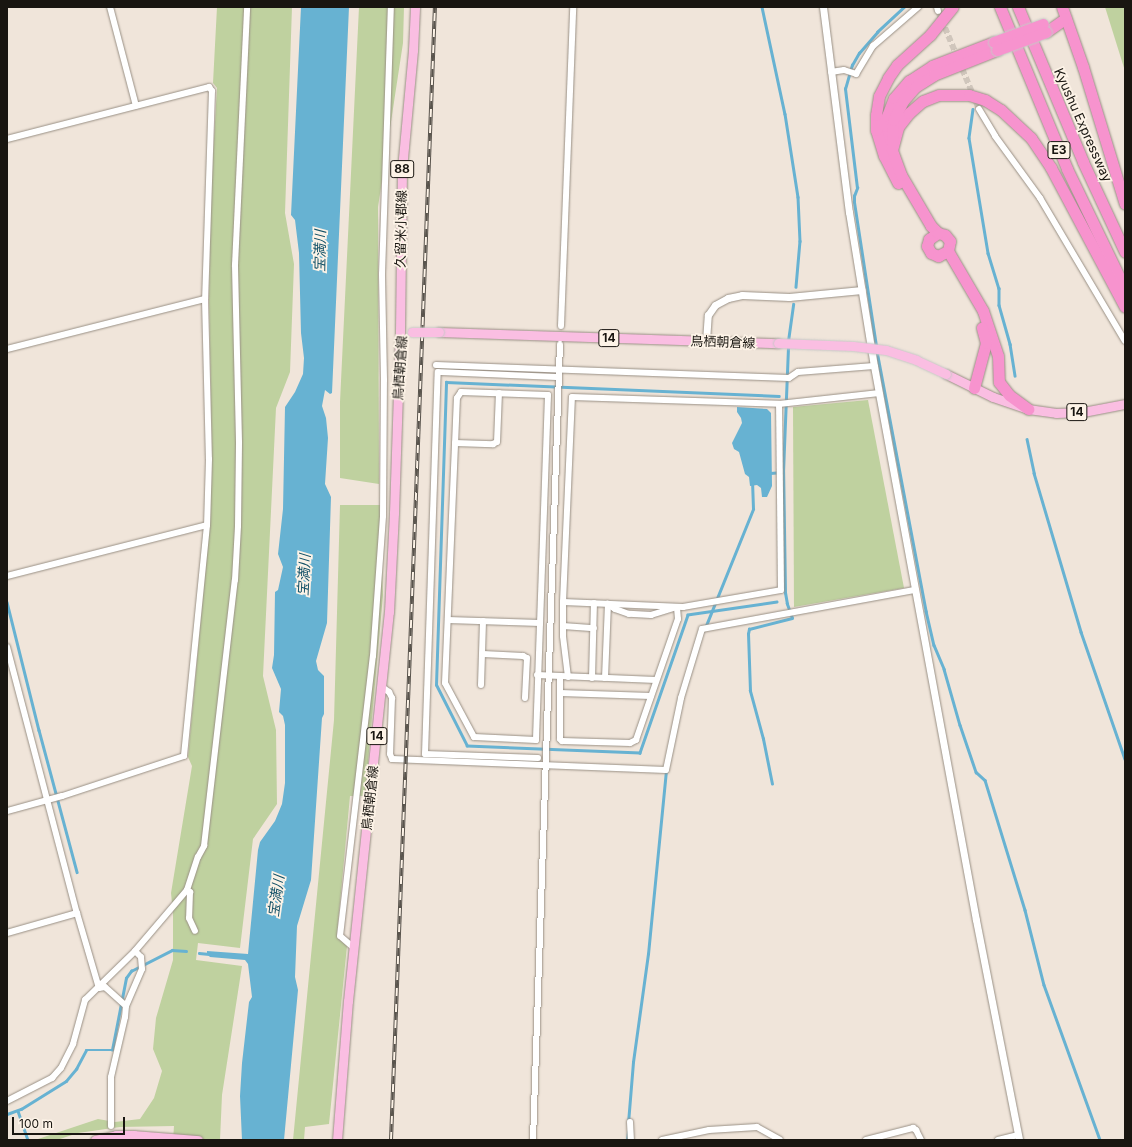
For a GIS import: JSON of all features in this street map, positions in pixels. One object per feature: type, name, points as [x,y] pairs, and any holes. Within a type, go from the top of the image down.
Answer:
[{"type":"highway","points":[[945,254],[950,245],[948,238],[934,236],[894,176],[884,156],[876,130],[876,115],[879,96],[888,78],[897,65],[930,35],[953,7]]},
{"type":"highway","name":"E3","points":[[1000,7],[1067,169],[1125,289]]},
{"type":"highway","name":"Kyushu Expressway","points":[[1018,7],[1083,162],[1125,252]]},
{"type":"highway","points":[[1062,7],[1083,67],[1125,204]]},
{"type":"highway","points":[[894,176],[887,153],[885,126],[894,98],[909,81],[932,66],[996,46],[1066,18]]},
{"type":"highway","points":[[945,254],[934,255],[928,250],[934,236],[931,226],[901,175],[892,150],[893,120],[903,101],[915,87],[934,75],[996,46]]},
{"type":"highway","points":[[892,150],[898,128],[909,113],[923,101],[939,94],[969,95],[985,100],[1002,110],[1031,138],[1050,168],[1125,307]]},
{"type":"highway","points":[[945,254],[983,312],[998,356],[999,382],[1009,395],[1028,409]]},
{"type":"highway","points":[[945,254],[976,314],[986,343],[985,354],[974,388]]},
{"type":"highway","points":[[974,388],[987,370],[994,354],[994,341]]},
{"type":"main road","name":"久留米小郡線","points":[[400,331],[402,169],[412,66],[415,7]]},
{"type":"main road","name":"鳥栖朝倉線","points":[[337,1140],[354,948],[382,687],[392,557],[400,331],[853,346],[886,350],[916,360],[993,397],[1028,409],[1056,413],[1083,412],[1125,404]]},
{"type":"main road","points":[[95,1140],[116,1135],[198,1140]]},
{"type":"street","points":[[110,7],[136,106]]},
{"type":"street","points":[[7,1101],[52,1078],[61,1068],[73,1044],[85,1000],[99,988],[135,951],[187,890],[198,857],[204,846],[235,580],[239,472],[235,265],[247,7]]},
{"type":"street","points":[[354,948],[340,936],[373,656],[383,516],[384,380],[382,274],[390,7]]},
{"type":"street","points":[[561,326],[573,7]]},
{"type":"street","points":[[823,7],[849,212],[874,366],[976,920],[1018,1138],[998,1140]]},
{"type":"street","points":[[831,72],[844,70],[856,74],[873,46],[918,7]]},
{"type":"street","points":[[7,139],[211,88],[205,299],[209,459],[207,525],[184,756],[62,796],[7,811]]},
{"type":"street","points":[[979,109],[996,136],[1040,198],[1125,340]]},
{"type":"street","points":[[706,341],[708,315],[715,305],[728,298],[742,295],[796,296],[862,290]]},
{"type":"street","points":[[7,349],[205,299]]},
{"type":"street","points":[[533,1140],[560,344]]},
{"type":"street","points":[[436,365],[559,374]]},
{"type":"street","points":[[874,366],[798,372],[789,378],[438,372],[425,754],[465,759],[546,765],[666,770],[681,698],[702,629],[915,590]]},
{"type":"street","points":[[458,393],[499,393],[548,395],[537,675],[536,740],[474,737],[446,683],[458,393]]},
{"type":"street","points":[[455,443],[493,444],[497,442],[499,393]]},
{"type":"street","points":[[568,676],[563,626],[563,602],[570,401],[572,397],[779,404],[879,393]]},
{"type":"street","points":[[608,604],[615,609],[636,614],[651,615],[677,607],[781,590],[779,404]]},
{"type":"street","points":[[7,576],[207,525]]},
{"type":"street","points":[[563,602],[677,607]]},
{"type":"street","points":[[592,678],[594,603]]},
{"type":"street","points":[[605,678],[608,604]]},
{"type":"street","points":[[560,676],[560,739],[630,743],[636,740],[678,619],[677,607]]},
{"type":"street","points":[[448,620],[540,623]]},
{"type":"street","points":[[481,685],[483,621]]},
{"type":"street","points":[[563,626],[594,628]]},
{"type":"street","points":[[7,647],[50,799],[77,913],[99,988]]},
{"type":"street","points":[[483,654],[523,656],[527,658],[525,698]]},
{"type":"street","points":[[537,675],[656,680]]},
{"type":"street","points":[[382,687],[389,692],[392,698],[390,754],[392,759],[538,758]]},
{"type":"street","points":[[560,693],[651,696]]},
{"type":"street","points":[[187,890],[190,892],[190,918],[195,931]]},
{"type":"street","points":[[7,933],[77,913]]},
{"type":"street","points":[[111,1126],[111,1077],[125,1017],[126,1006],[142,969],[141,957],[135,951]]},
{"type":"street","points":[[99,988],[105,987],[126,1006]]},
{"type":"street","points":[[630,1122],[631,1140]]},
{"type":"street","points":[[662,1140],[709,1130],[757,1127],[780,1140]]},
{"type":"street","points":[[866,1140],[913,1128],[916,1130],[921,1140]]},
{"type":"green space","points":[[217,7],[292,7],[285,213],[294,264],[290,372],[276,408],[263,676],[276,730],[277,804],[253,839],[240,948],[198,943],[196,960],[242,966],[222,1095],[220,1140],[173,1140],[174,1126],[120,1127],[78,1133],[57,1140],[35,1140],[98,1119],[115,1122],[140,1119],[154,1098],[162,1071],[153,1049],[156,1018],[173,960],[173,913],[171,893],[192,766],[188,757],[210,520],[212,459],[209,298],[211,189],[217,88],[213,83]]},
{"type":"green space","points":[[359,7],[404,7],[403,43],[378,207],[379,484],[340,478],[340,402]]},
{"type":"green space","points":[[1105,7],[1125,7],[1125,71]]},
{"type":"green space","points":[[868,400],[904,588],[794,607],[793,407]]},
{"type":"green space","points":[[340,505],[380,505],[383,595],[365,796],[350,796],[337,935],[347,946],[329,1124],[305,1127],[304,1140],[293,1140],[334,720]]},
{"type":"water","name":"宝満川","points":[[301,7],[349,7],[332,393],[330,394],[325,390],[322,406],[326,418],[328,438],[325,484],[331,497],[327,623],[316,661],[318,670],[324,676],[324,714],[322,718],[311,880],[297,926],[295,977],[298,990],[284,1140],[242,1140],[240,1096],[242,1063],[249,1002],[252,997],[248,964],[245,960],[210,957],[207,954],[207,951],[248,954],[258,850],[260,842],[275,821],[282,804],[285,783],[285,725],[283,716],[279,712],[281,689],[272,668],[274,655],[275,592],[278,590],[283,567],[278,554],[283,509],[285,407],[295,392],[303,374],[304,358],[301,333],[299,253],[295,220],[291,215]]},
{"type":"water","points":[[737,407],[767,409],[771,413],[772,486],[767,497],[762,497],[761,488],[757,485],[750,486],[749,477],[745,474],[739,452],[734,449],[732,443],[742,423],[737,412]]},
{"type":"waterway","points":[[762,7],[785,114],[798,197],[800,241],[796,287]]},
{"type":"waterway","points":[[876,346],[854,202],[854,196],[857,188],[845,89],[852,65],[859,53],[877,32],[904,7]]},
{"type":"waterway","points":[[973,109],[969,138],[988,253],[999,288],[999,305],[1010,344],[1015,376]]},
{"type":"waterway","points":[[788,341],[793,304]]},
{"type":"waterway","points":[[772,784],[763,739],[750,691],[748,634],[749,629],[792,618],[785,593],[783,472],[788,346]]},
{"type":"waterway","points":[[877,351],[926,611],[934,645],[944,669],[960,725],[976,772],[985,780],[1025,910],[1044,985],[1100,1140]]},
{"type":"waterway","points":[[777,602],[688,615],[640,753],[467,746],[436,685],[446,382],[779,396]]},
{"type":"waterway","points":[[1027,439],[1034,473],[1081,632],[1125,759]]},
{"type":"waterway","points":[[770,473],[783,472]]},
{"type":"waterway","points":[[705,628],[753,509],[752,483]]},
{"type":"waterway","points":[[7,602],[77,872]]},
{"type":"waterway","points":[[628,1123],[633,1062],[648,954],[666,770]]},
{"type":"waterway","points":[[7,1114],[21,1109],[66,1081],[76,1069],[86,1050],[112,1050],[126,978],[131,971],[172,950],[186,951]]},
{"type":"waterway","points":[[199,953],[209,954]]},
{"type":"waterway","points":[[18,1111],[28,1140]]},
{"type":"waterway","points":[[627,1140],[628,1132]]},
{"type":"tunnel","points":[[938,11],[979,109]]},
{"type":"railway","points":[[391,1140],[435,7]]}]
